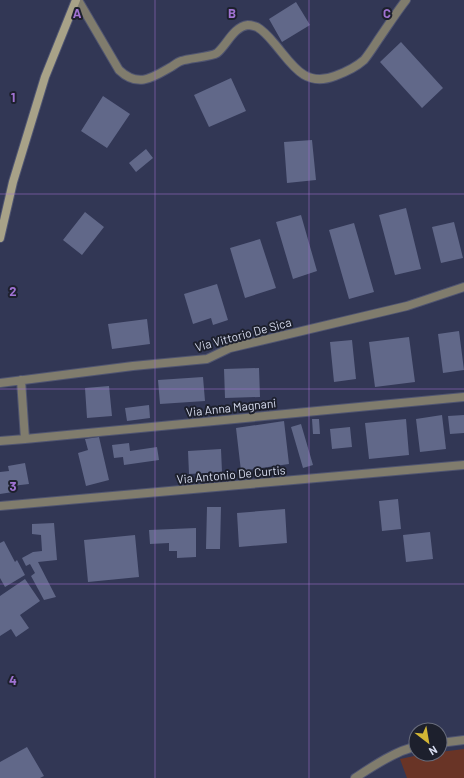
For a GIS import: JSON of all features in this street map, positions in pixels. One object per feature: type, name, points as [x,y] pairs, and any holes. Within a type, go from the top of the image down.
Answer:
[{"type":"main road","points":[[0,238],[13,182],[45,77],[77,0]]},
{"type":"street","points":[[77,0],[119,70],[124,75],[136,80],[155,76],[181,61],[216,54],[236,32],[242,27],[248,25],[261,29],[269,36],[300,74],[313,79],[331,78],[354,68],[364,59],[406,0]]},
{"type":"street","name":"Via Vittorio De Sica","points":[[0,383],[133,366],[207,359],[230,348],[407,306],[464,287]]},
{"type":"street","points":[[21,380],[24,439]]},
{"type":"street","name":"Via Anna Magnani","points":[[0,441],[464,397]]},
{"type":"street","name":"Via Antonio De Curtis","points":[[0,506],[464,465]]},
{"type":"street","points":[[448,742],[464,740]]},
{"type":"street","points":[[355,778],[394,755],[408,749]]},
{"type":"shaded area","points":[[464,749],[464,778],[407,778],[400,759],[408,757],[408,762],[448,762],[448,751]]},
{"type":"building","points":[[296,2],[310,25],[282,42],[269,19]]},
{"type":"building","points":[[401,42],[443,88],[422,108],[380,62]]},
{"type":"building","points":[[231,78],[246,111],[209,127],[194,95]]},
{"type":"building","points":[[103,96],[130,114],[107,148],[81,131]]},
{"type":"building","points":[[312,140],[316,180],[287,183],[284,142]]},
{"type":"building","points":[[146,149],[153,158],[136,172],[129,163]]},
{"type":"building","points":[[406,208],[421,269],[395,275],[379,215]]},
{"type":"building","points":[[85,212],[104,227],[82,255],[63,240]]},
{"type":"building","points":[[301,215],[317,271],[293,279],[276,222]]},
{"type":"building","points":[[454,222],[463,258],[441,263],[432,227]]},
{"type":"building","points":[[354,223],[374,292],[349,299],[329,230]]},
{"type":"building","points":[[260,239],[276,288],[245,298],[230,248]]},
{"type":"building","points":[[217,284],[228,320],[213,325],[211,318],[193,324],[184,294]]},
{"type":"building","points":[[147,319],[150,344],[112,349],[108,324]]},
{"type":"building","points":[[459,331],[464,370],[443,373],[438,334]]},
{"type":"building","points":[[409,337],[415,382],[375,387],[369,342]]},
{"type":"building","points":[[352,340],[356,379],[334,382],[330,342]]},
{"type":"building","points":[[259,368],[260,397],[225,398],[224,369]]},
{"type":"building","points":[[203,377],[205,401],[160,404],[158,380]]},
{"type":"building","points":[[109,386],[112,416],[87,418],[85,388]]},
{"type":"building","points":[[149,405],[150,418],[127,421],[125,408]]},
{"type":"building","points":[[442,415],[446,449],[420,452],[416,419]]},
{"type":"building","points":[[464,415],[464,433],[450,434],[448,416]]},
{"type":"building","points":[[312,419],[319,419],[320,434],[313,434]]},
{"type":"building","points":[[406,419],[409,455],[369,459],[365,423]]},
{"type":"building","points":[[284,421],[289,464],[241,471],[236,428]]},
{"type":"building","points":[[301,424],[313,465],[303,468],[291,427]]},
{"type":"building","points":[[350,427],[352,447],[332,449],[330,429]]},
{"type":"building","points":[[99,437],[109,480],[86,486],[78,453],[88,450],[85,439]]},
{"type":"building","points":[[129,443],[130,451],[157,447],[159,460],[124,465],[123,457],[114,458],[112,445]]},
{"type":"building","points":[[221,449],[222,472],[189,474],[188,451]]},
{"type":"building","points":[[25,463],[29,484],[12,486],[13,492],[0,494],[0,472],[9,471],[8,466]]},
{"type":"building","points":[[398,499],[401,529],[382,531],[379,501]]},
{"type":"building","points":[[207,507],[221,507],[220,549],[206,549]]},
{"type":"building","points":[[285,509],[287,543],[239,547],[237,513]]},
{"type":"building","points":[[54,523],[57,560],[38,562],[56,597],[44,600],[31,576],[35,573],[30,564],[26,566],[22,558],[33,552],[42,551],[41,535],[32,534],[32,524]]},
{"type":"building","points":[[196,528],[196,557],[177,558],[177,551],[169,551],[169,543],[150,544],[149,530]]},
{"type":"building","points":[[430,532],[433,559],[406,562],[403,535]]},
{"type":"building","points":[[135,535],[139,577],[88,582],[84,540]]},
{"type":"building","points":[[4,541],[15,562],[17,560],[25,575],[5,587],[0,578],[0,543]]},
{"type":"building","points":[[25,579],[40,601],[20,615],[29,628],[16,637],[11,629],[0,636],[0,596]]},
{"type":"building","points":[[27,747],[44,776],[40,778],[0,778],[0,762]]}]
